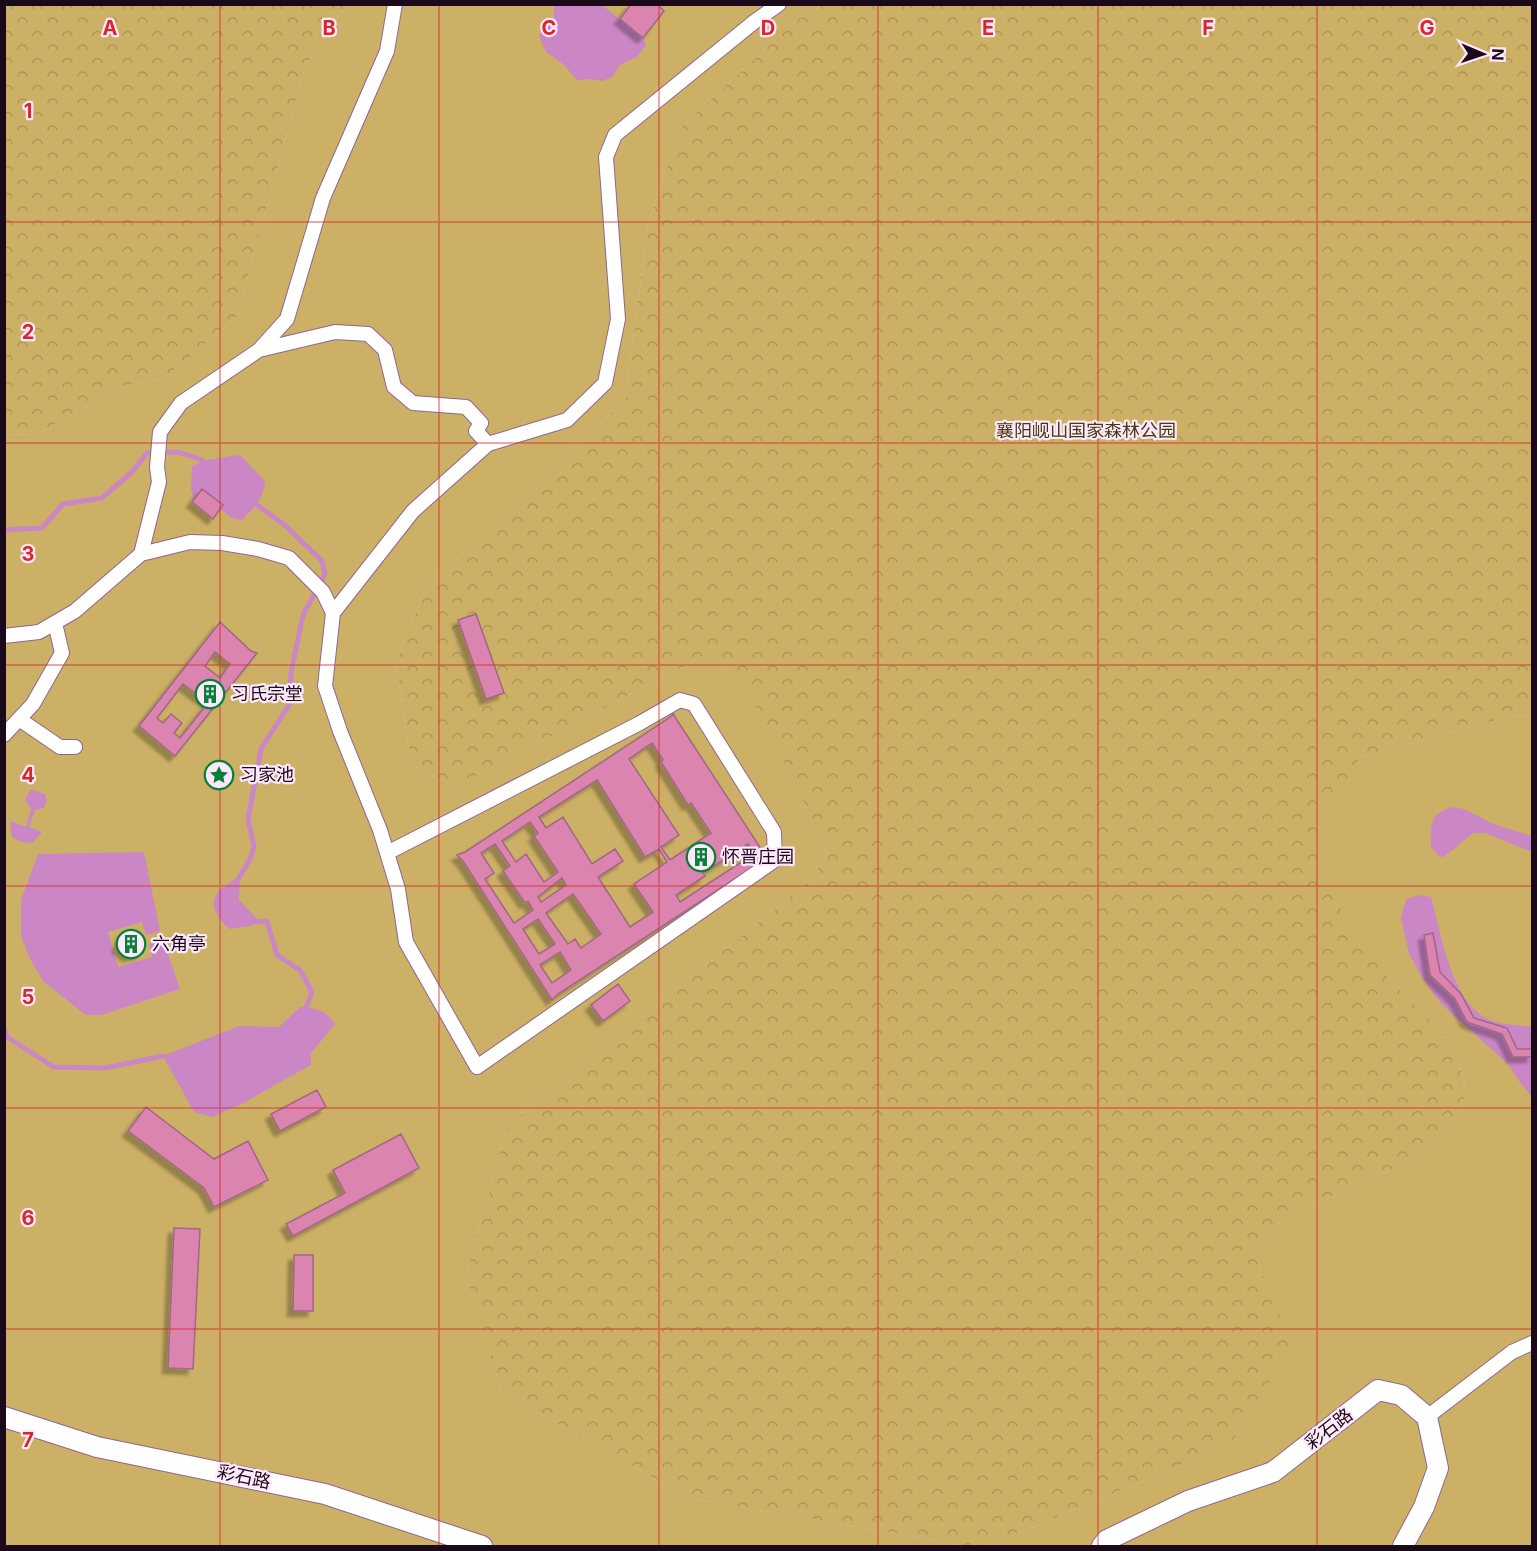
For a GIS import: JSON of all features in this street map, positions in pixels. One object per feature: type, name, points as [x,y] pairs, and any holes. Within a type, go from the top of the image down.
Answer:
[{"type":"street","points":[[141,554],[159,482],[157,464],[160,432],[182,403],[259,350],[287,320],[323,198],[387,51],[395,4]]},
{"type":"street","points":[[333,613],[413,511],[488,444],[567,420],[605,383],[618,319],[606,157],[615,135],[779,4]]},
{"type":"street","points":[[259,350],[335,332],[368,334],[385,350],[394,387],[413,403],[466,407],[481,423],[476,431],[488,444]]},
{"type":"street","points":[[4,636],[39,632],[55,623],[75,611],[141,554],[190,542],[258,549],[289,558],[323,592],[333,613],[325,686],[340,731],[380,830],[387,853],[398,889],[406,942],[477,1066],[775,860],[774,832],[694,704],[680,700],[640,723],[387,853]]},
{"type":"street","points":[[4,735],[33,704],[62,653],[55,623]]},
{"type":"street","points":[[20,719],[60,747],[75,747]]},
{"type":"street","points":[[1404,1546],[1424,1507],[1438,1468],[1427,1417],[1512,1352],[1533,1343]]},
{"type":"street","name":"彩石路","points":[[1102,1546],[1107,1540],[1188,1501],[1273,1472],[1378,1390],[1401,1395],[1427,1417]]},
{"type":"street","name":"彩石路","points":[[4,1417],[97,1447],[325,1494],[482,1546]]},
{"type":"green space","points":[[5,5],[347,5],[305,67],[237,317],[163,379],[119,387],[36,435],[5,434]]},
{"type":"green space","name":"习家池","points":[[347,5],[823,5],[798,19],[678,130],[648,226],[625,400],[424,590],[396,663],[411,764],[455,787],[707,654],[742,680],[827,855],[808,882],[507,1126],[465,1277],[502,1392],[689,1498],[967,1546],[5,1546],[5,434],[36,435],[119,387],[163,379],[237,317],[305,67]]},
{"type":"green space","name":"襄阳岘山国家森林公园","points":[[823,5],[1532,5],[1532,717],[1515,715],[1360,757],[1381,970],[1455,1046],[1466,1092],[1456,1126],[1400,1166],[1284,1218],[1254,1255],[1294,1344],[1230,1445],[988,1546],[967,1546],[689,1498],[502,1392],[465,1277],[507,1126],[808,882],[827,855],[812,820],[742,681],[707,654],[455,787],[411,764],[396,663],[424,590],[625,400],[648,226],[678,130],[798,19]]},
{"type":"green space","points":[[1515,715],[1532,717],[1532,1546],[988,1546],[1230,1445],[1293,1344],[1254,1255],[1284,1218],[1400,1166],[1456,1126],[1466,1091],[1455,1046],[1381,970],[1322,880],[1317,825],[1360,757]]},
{"type":"shaded area","points":[[554,5],[602,5],[643,38],[646,45],[637,57],[621,64],[612,77],[602,81],[577,80],[563,64],[546,52],[539,36],[554,17]]},
{"type":"shaded area","points":[[241,456],[265,481],[260,498],[242,520],[232,518],[220,509],[223,505],[203,489],[194,499],[191,489],[192,466],[208,460]]},
{"type":"shaded area","points":[[31,789],[45,794],[47,800],[44,808],[35,810],[29,827],[42,832],[33,842],[24,843],[12,837],[10,821],[26,827],[31,809],[25,800]]},
{"type":"shaded area","points":[[1452,807],[1464,809],[1493,824],[1532,836],[1532,852],[1485,833],[1473,833],[1445,856],[1440,857],[1431,847],[1433,821],[1439,813]]},
{"type":"shaded area","points":[[144,852],[160,931],[146,935],[142,922],[108,932],[118,967],[152,957],[149,944],[163,940],[180,989],[102,1015],[86,1015],[44,982],[30,959],[21,936],[21,900],[38,854]]},
{"type":"shaded area","points":[[240,876],[239,900],[259,921],[250,926],[230,929],[218,916],[214,901],[221,889]]},
{"type":"shaded area","points":[[1420,895],[1431,897],[1444,950],[1458,986],[1468,1002],[1480,1014],[1495,1022],[1532,1027],[1532,1097],[1509,1065],[1434,995],[1409,954],[1401,918],[1406,899]]},
{"type":"shaded area","points":[[300,1007],[320,1011],[335,1024],[311,1053],[311,1065],[213,1117],[194,1112],[163,1056],[239,1026],[279,1027]]},
{"type":"building","points":[[631,4],[657,4],[664,11],[643,38],[620,19]]},
{"type":"building","points":[[202,489],[223,505],[213,519],[192,502]]},
{"type":"building","points":[[476,614],[504,693],[486,699],[458,620]]},
{"type":"building","name":"习氏宗堂","points":[[220,622],[251,651],[257,653],[175,756],[139,726]],"holes":[[[215,652],[230,664],[220,678],[205,666]],[[183,684],[208,703],[180,738],[174,733],[182,723],[171,714],[163,723],[157,718]]]},
{"type":"building","name":"怀晋庄园","points":[[673,714],[767,858],[552,1000],[457,855],[465,852]],"holes":[[[652,743],[688,805],[691,803],[711,833],[670,860],[661,847],[679,835],[629,759]],[[597,780],[645,857],[659,849],[667,862],[634,884],[653,912],[630,927],[598,877],[623,861],[615,849],[592,864],[563,817],[546,828],[539,817]],[[530,822],[538,833],[534,836],[558,872],[544,882],[526,854],[516,862],[502,841]],[[495,844],[510,866],[503,871],[525,903],[528,901],[533,910],[514,923],[485,879],[494,873],[481,853]],[[748,844],[754,854],[680,902],[676,895],[705,876],[703,873]],[[562,878],[566,885],[541,902],[538,897]],[[573,894],[601,934],[581,948],[575,939],[568,944],[546,913]],[[538,919],[555,944],[539,954],[523,929]],[[560,952],[571,970],[552,983],[540,965]]]},
{"type":"building","name":"六角亭","points":[[135,931],[145,940],[141,953],[128,956],[118,947],[122,934]]},
{"type":"building","points":[[1433,933],[1440,972],[1461,994],[1474,1018],[1507,1028],[1517,1049],[1532,1049],[1532,1057],[1513,1057],[1502,1034],[1467,1022],[1455,999],[1430,975],[1424,935]]},
{"type":"building","points":[[618,984],[630,1001],[603,1021],[591,1005]]},
{"type":"building","points":[[317,1090],[326,1107],[280,1131],[271,1114]]},
{"type":"building","points":[[146,1107],[214,1159],[248,1141],[268,1180],[214,1207],[204,1188],[128,1131]]},
{"type":"building","points":[[401,1134],[419,1168],[293,1236],[286,1224],[345,1193],[333,1170]]},
{"type":"building","points":[[174,1228],[200,1229],[193,1369],[168,1368]]},
{"type":"building","points":[[294,1255],[313,1255],[313,1311],[293,1311]]},
{"type":"waterway","points":[[4,530],[42,528],[63,504],[102,498],[132,472],[147,453],[178,452],[202,460]]},
{"type":"waterway","points":[[237,881],[254,847],[248,819],[261,749],[289,705],[291,673],[303,615],[325,574],[322,561],[286,526],[257,505]]},
{"type":"waterway","points":[[253,922],[267,921],[277,955],[300,970],[312,992],[306,1008]]},
{"type":"waterway","points":[[4,1028],[7,1037],[54,1067],[105,1068],[163,1056]]},
{"type":"place","name":"习氏宗堂","points":[[210,694]]},
{"type":"place","name":"习家池","points":[[219,775]]},
{"type":"place","name":"怀晋庄园","points":[[701,857]]},
{"type":"place","name":"六角亭","points":[[131,944]]}]
